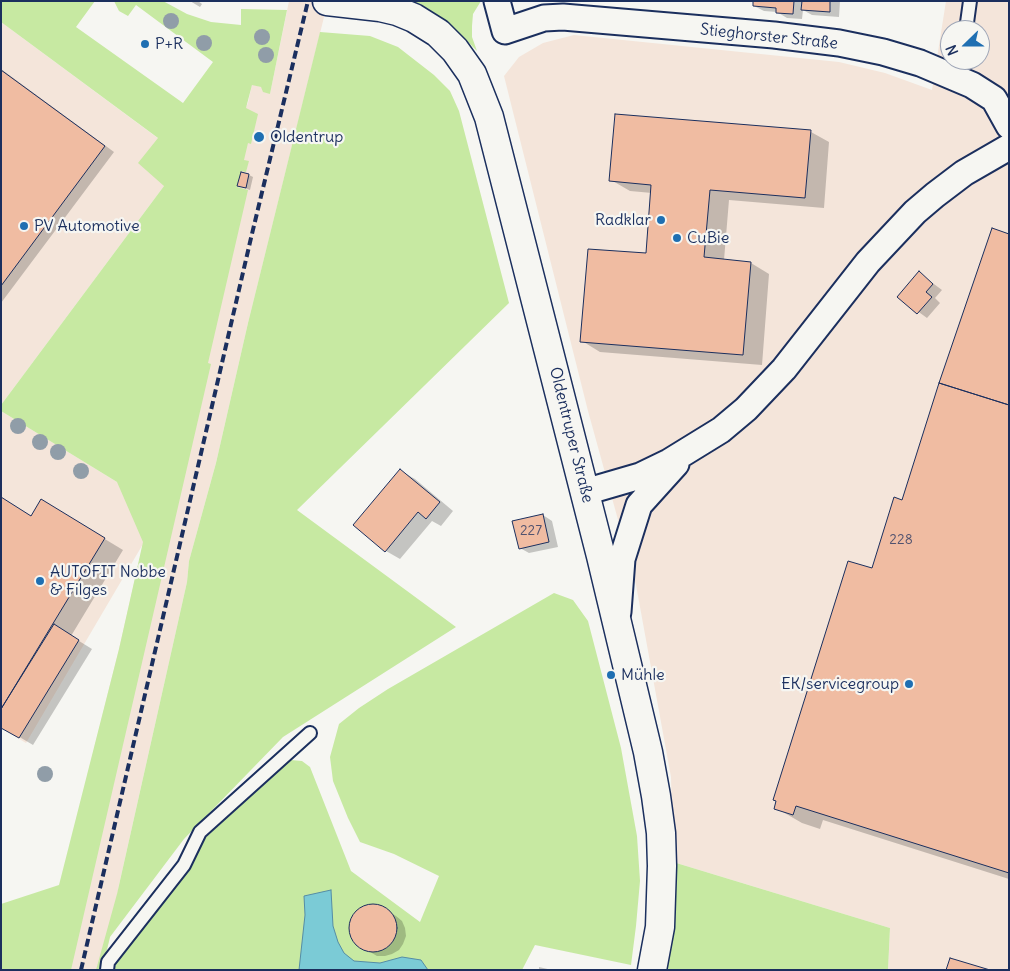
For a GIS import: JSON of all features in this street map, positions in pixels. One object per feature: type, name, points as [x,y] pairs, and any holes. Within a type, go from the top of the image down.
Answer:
[{"type":"street","name":"Oldentruper Straße","points":[[327,1],[380,7],[397,11],[414,18],[438,34],[455,50],[472,74],[489,117],[585,492],[648,752],[661,833],[662,866],[660,927],[652,970]]},
{"type":"street","name":"Stieghorster Straße","points":[[497,1],[505,31],[544,18],[563,17],[839,43],[940,66]]},
{"type":"street","name":"Stieghorster Straße","points":[[959,70],[972,84],[994,99],[1009,126]]},
{"type":"street","points":[[585,492],[640,476],[721,430],[760,394],[795,355],[868,262],[915,212],[964,173],[1009,147]]},
{"type":"street","points":[[617,622],[622,559],[639,505],[688,450]]},
{"type":"lane","points":[[967,20],[970,1]]},
{"type":"lane","points":[[106,970],[108,962],[184,865],[200,832],[310,734]]},
{"type":"shaded area","points":[[289,1],[328,1],[248,323],[216,463],[189,561],[187,582],[119,885],[110,937],[102,970],[62,970],[47,937],[119,649],[143,544],[26,743],[1,728],[1,411],[117,482],[223,154],[248,103],[252,84],[261,87],[270,94]]},
{"type":"shaded area","points":[[946,1],[1009,1],[1009,970],[888,970],[890,928],[673,862],[671,777],[636,585],[588,411],[504,76],[519,57],[543,43],[574,35],[839,62],[885,73],[932,90],[940,39],[940,70],[990,70],[990,20],[943,20]]},
{"type":"shaded area","points":[[1,22],[159,139],[164,186],[1,405]]},
{"type":"green space","points":[[1,1],[95,1],[76,27],[183,103],[213,62],[136,5],[128,16],[119,11],[114,1],[163,1],[187,14],[211,22],[241,25],[241,9],[287,10],[270,94],[263,92],[261,87],[252,85],[246,108],[258,114],[251,144],[248,143],[244,160],[249,161],[246,172],[241,171],[237,187],[248,190],[208,363],[211,364],[71,970],[1,970],[1,904],[59,885],[119,649],[143,542],[117,482],[1,411],[1,405],[164,186],[138,163],[158,138],[1,22]]},
{"type":"green space","points":[[409,1],[481,1],[473,14],[472,26],[472,37],[477,51],[451,25],[422,5]]},
{"type":"green space","points":[[320,32],[370,36],[398,47],[434,75],[450,91],[459,111],[509,303],[297,510],[456,627],[283,737],[184,839],[110,937],[102,970],[96,970],[117,894],[187,582],[189,561],[216,463],[248,323]]},
{"type":"green space","points":[[554,593],[573,600],[588,621],[621,748],[637,836],[640,881],[631,965],[535,945],[522,970],[111,970],[114,962],[194,860],[205,838],[291,760],[302,761],[310,767],[351,871],[420,922],[439,876],[394,854],[360,842],[333,781],[330,757],[339,724],[388,689]]},
{"type":"green space","points":[[673,862],[890,928],[888,970],[665,970],[675,894]]},
{"type":"water","points":[[331,890],[333,926],[344,953],[354,961],[380,963],[402,957],[421,960],[428,970],[299,970],[305,915],[304,896]]},
{"type":"building","points":[[753,1],[794,1],[793,14],[776,13],[776,8],[753,6]]},
{"type":"building","points":[[802,1],[830,1],[830,12],[801,10]]},
{"type":"building","name":"PV Automotive","points":[[1,70],[105,146],[1,286]]},
{"type":"building","name":"CuBie","points":[[615,114],[811,130],[805,198],[710,190],[704,257],[751,262],[743,355],[580,342],[588,249],[646,253],[651,185],[609,181]]},
{"type":"building","points":[[241,172],[249,174],[246,188],[237,186]]},
{"type":"building","points":[[992,228],[1009,234],[1009,405],[939,383]]},
{"type":"building","points":[[919,271],[933,284],[926,292],[932,297],[917,314],[897,297]]},
{"type":"building","name":"EK/servicegroup","points":[[939,383],[1009,405],[1009,873],[796,806],[793,815],[774,809],[776,801],[773,800],[848,561],[872,568],[894,497],[902,500]]},
{"type":"building","points":[[400,469],[440,502],[426,519],[418,512],[385,552],[353,525]]},
{"type":"building","name":"AUTOFIT Nobbe & Filges","points":[[1,497],[31,516],[41,499],[105,538],[1,709]]},
{"type":"building","points":[[543,514],[549,542],[519,549],[512,521]]},
{"type":"building","points":[[54,624],[79,640],[19,738],[1,728],[1,709]]},
{"type":"building","points":[[373,904],[382,906],[390,911],[395,919],[397,928],[395,937],[390,945],[382,950],[373,952],[364,950],[356,945],[351,937],[349,928],[351,919],[356,911],[364,906]]},
{"type":"building","points":[[950,958],[990,970],[946,970]]},
{"type":"railway","points":[[81,970],[308,1]]},
{"type":"place","name":"P+R","points":[[145,44]]},
{"type":"place","name":"Oldentrup","points":[[259,137]]},
{"type":"place","name":"Radklar","points":[[661,220]]},
{"type":"place","name":"PV Automotive","points":[[24,226]]},
{"type":"place","name":"CuBie","points":[[677,238]]},
{"type":"place","name":"AUTOFIT Nobbe & Filges","points":[[40,581]]},
{"type":"place","name":"Mühle","points":[[611,675]]},
{"type":"place","name":"EK/servicegroup","points":[[909,684]]}]
